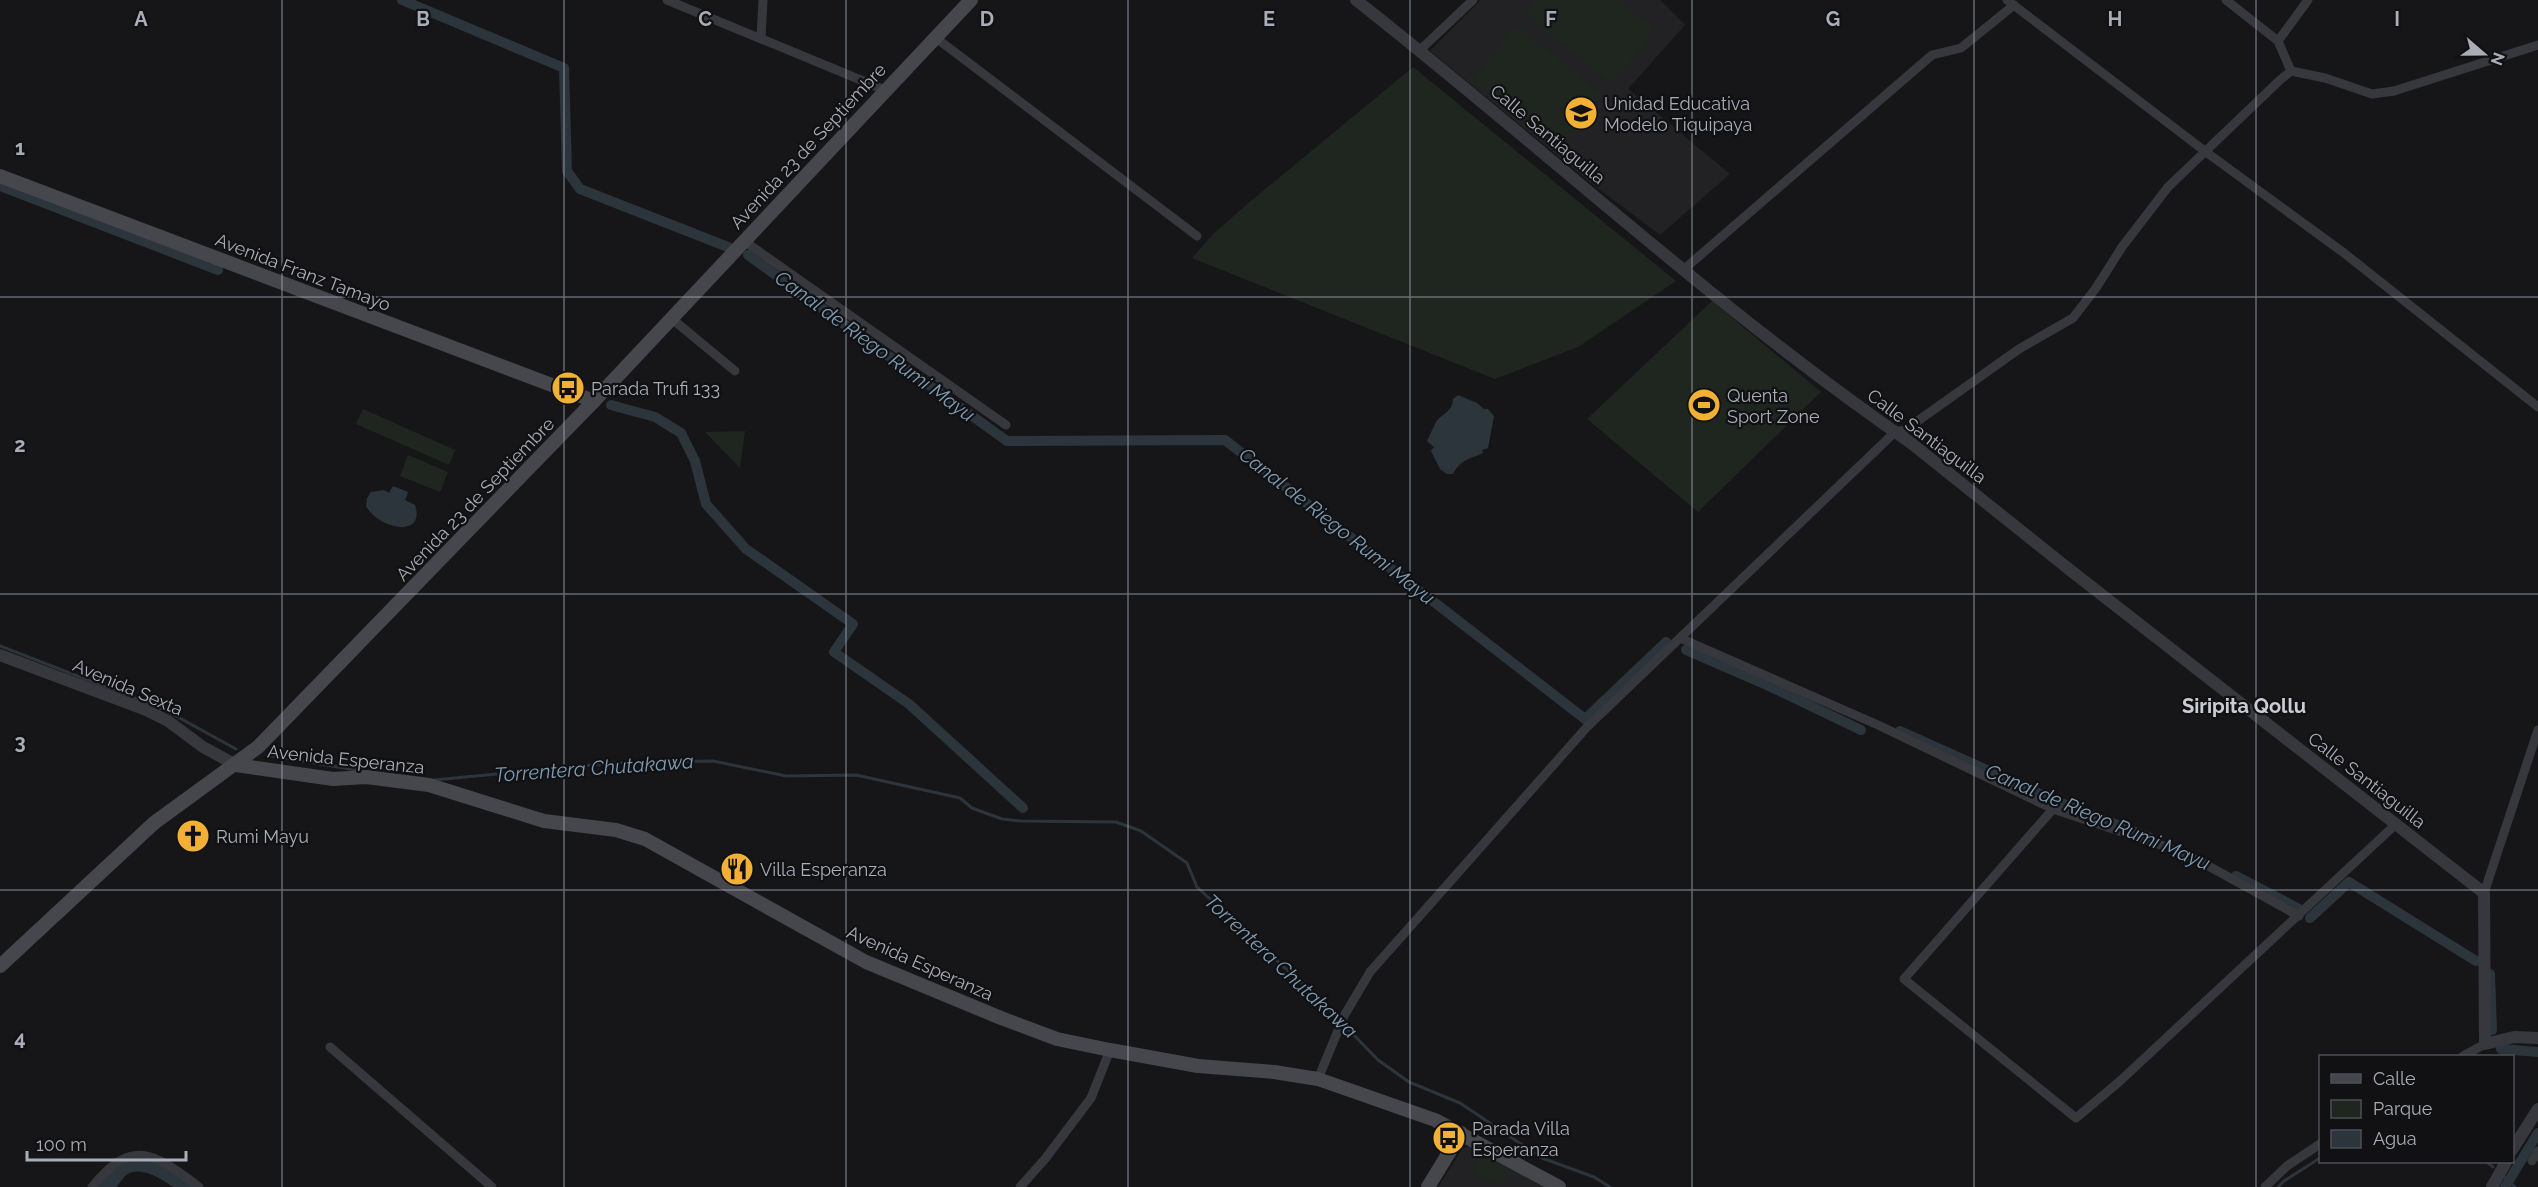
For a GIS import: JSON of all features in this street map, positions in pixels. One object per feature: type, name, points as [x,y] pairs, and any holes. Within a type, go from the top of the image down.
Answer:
[{"type":"main road","name":"Avenida 23 de Septiembre","points":[[0,966],[154,823],[258,747],[594,401],[971,0]]},
{"type":"main road","name":"Avenida Franz Tamayo","points":[[0,176],[594,401]]},
{"type":"main road","name":"Avenida Esperanza","points":[[240,762],[333,779],[366,777],[429,786],[544,821],[616,830],[645,839],[866,962],[1057,1039],[1198,1066],[1274,1072],[1318,1079],[1435,1120],[1559,1187]]},
{"type":"main road","points":[[1428,1187],[1461,1133]]},
{"type":"street","points":[[667,0],[885,90]]},
{"type":"street","points":[[761,38],[763,0]]},
{"type":"street","name":"Calle Santiaguilla","points":[[1356,0],[1780,349],[1885,428],[1895,432],[2484,893]]},
{"type":"street","points":[[1419,50],[1473,0]]},
{"type":"street","points":[[2226,0],[2278,41],[2291,71]]},
{"type":"street","points":[[2278,41],[2308,0]]},
{"type":"street","points":[[1683,270],[1932,55],[1961,48],[2010,3],[2206,152],[2344,253],[2538,406]]},
{"type":"street","points":[[936,38],[1197,236]]},
{"type":"street","points":[[2291,71],[2325,78],[2372,94],[2394,91],[2538,45]]},
{"type":"street","points":[[1318,1079],[1343,1020],[1370,972],[1587,727],[1895,432],[1905,430],[2019,349],[2073,318],[2096,288],[2122,247],[2168,187],[2291,71]]},
{"type":"street","points":[[744,241],[1006,424]]},
{"type":"street","points":[[671,318],[735,371]]},
{"type":"street","points":[[1680,638],[1878,725],[2053,809],[2164,846],[2203,863],[2299,916]]},
{"type":"street","name":"Avenida Sexta","points":[[0,655],[146,710],[176,726],[220,758],[240,762]]},
{"type":"street","points":[[2485,1044],[2484,893],[2538,730]]},
{"type":"street","points":[[2053,809],[1904,979],[2076,1118],[2120,1081],[2395,825]]},
{"type":"street","points":[[2465,1055],[2485,1044],[2514,1037],[2538,1038]]},
{"type":"street","points":[[330,1047],[492,1187]]},
{"type":"street","points":[[1020,1187],[1045,1159],[1091,1098],[1110,1050]]},
{"type":"street","points":[[2514,1147],[2538,1109]]},
{"type":"street","points":[[2265,1187],[2287,1166],[2319,1145]]},
{"type":"street","points":[[2532,1161],[2538,1151]]},
{"type":"street","points":[[92,1187],[106,1170],[124,1158],[141,1155],[164,1161],[199,1187]]},
{"type":"street","points":[[2492,1187],[2505,1163]]},
{"type":"shaded area","name":"Unidad Educativa Modelo Tiquipaya","points":[[1481,0],[1660,0],[1685,25],[1628,89],[1730,174],[1660,235],[1591,183],[1430,51]]},
{"type":"shaded area","points":[[1471,1146],[1548,1187],[1438,1187],[1463,1148]]},
{"type":"green space","points":[[1536,0],[1619,0],[1655,29],[1612,84],[1525,14]]},
{"type":"green space","points":[[1516,25],[1603,95],[1559,150],[1472,80]]},
{"type":"green space","points":[[1413,67],[1676,281],[1578,347],[1495,379],[1192,258],[1214,233],[1252,200]]},
{"type":"green space","name":"Quenta Sport Zone","points":[[1712,301],[1821,392],[1698,512],[1587,419]]},
{"type":"green space","points":[[363,409],[455,450],[449,465],[356,424]]},
{"type":"green space","points":[[745,431],[740,468],[705,432]]},
{"type":"green space","points":[[408,455],[448,472],[440,492],[400,476]]},
{"type":"green space","points":[[1480,1155],[1509,1168],[1501,1186],[1472,1173]]},
{"type":"water","points":[[1458,395],[1488,409],[1494,416],[1488,448],[1482,450],[1483,453],[1463,462],[1453,474],[1447,474],[1440,469],[1431,451],[1434,447],[1427,441],[1438,419],[1449,410],[1453,399]]},
{"type":"water","points":[[393,486],[408,492],[405,500],[415,505],[417,516],[408,526],[400,527],[381,521],[366,506],[371,492],[384,490],[389,493]]},
{"type":"waterway","name":"Canal de Riego Rumi Mayu","points":[[402,0],[564,68],[567,171],[580,189],[728,247]]},
{"type":"waterway","points":[[0,186],[218,270]]},
{"type":"waterway","name":"Canal de Riego Rumi Mayu","points":[[748,255],[1007,441],[1225,440],[1585,719],[1666,642]]},
{"type":"waterway","points":[[611,405],[655,417],[681,433],[695,461],[706,504],[746,549],[853,624],[834,652],[909,704],[1023,808]]},
{"type":"waterway","name":"Torrentera Chutakawa","points":[[0,646],[165,710],[236,749]]},
{"type":"waterway","name":"Canal de Riego Rumi Mayu","points":[[1686,650],[1861,730]]},
{"type":"waterway","name":"Canal de Riego Rumi Mayu","points":[[1900,731],[2056,801],[2150,838]]},
{"type":"waterway","name":"Torrentera Chutakawa","points":[[267,755],[362,771]]},
{"type":"waterway","name":"Torrentera Chutakawa","points":[[434,780],[613,763],[713,761],[786,776],[856,775],[960,798],[972,808],[1002,819],[1116,822],[1141,831],[1187,863],[1197,887],[1321,1001],[1378,1060],[1409,1082],[1460,1103],[1542,1158],[1594,1177],[1610,1187]]},
{"type":"waterway","name":"Canal de Riego Rumi Mayu","points":[[2236,876],[2299,909]]},
{"type":"waterway","name":"Canal de Riego Rumi Mayu","points":[[2310,918],[2349,882],[2476,961]]},
{"type":"waterway","name":"Canal de Riego Rumi Mayu","points":[[2490,974],[2492,1030]]},
{"type":"waterway","name":"Canal de Riego Rumi Mayu","points":[[2501,1049],[2538,1052]]},
{"type":"waterway","points":[[2505,1187],[2538,1133]]},
{"type":"waterway","name":"Torrentera Chutakawa","points":[[2278,1187],[2319,1159]]},
{"type":"waterway","points":[[104,1187],[119,1168],[128,1163],[137,1162],[156,1166],[190,1187]]},
{"type":"waterway","name":"Torrentera Chutakawa","points":[[2488,1163],[2493,1167]]},
{"type":"waterway","name":"Torrentera Chutakawa","points":[[2504,1177],[2515,1187]]},
{"type":"place","name":"Unidad Educativa Modelo Tiquipaya","points":[[1581,113]]},
{"type":"place","name":"Parada Trufi 133","points":[[568,388]]},
{"type":"place","name":"Quenta Sport Zone","points":[[1704,405]]},
{"type":"place","name":"Rumi Mayu","points":[[193,836]]},
{"type":"place","name":"Villa Esperanza","points":[[737,869]]},
{"type":"place","name":"Parada Villa Esperanza","points":[[1449,1138]]},
{"type":"district","name":"Siripita Qollu","points":[[2244,706]]}]
